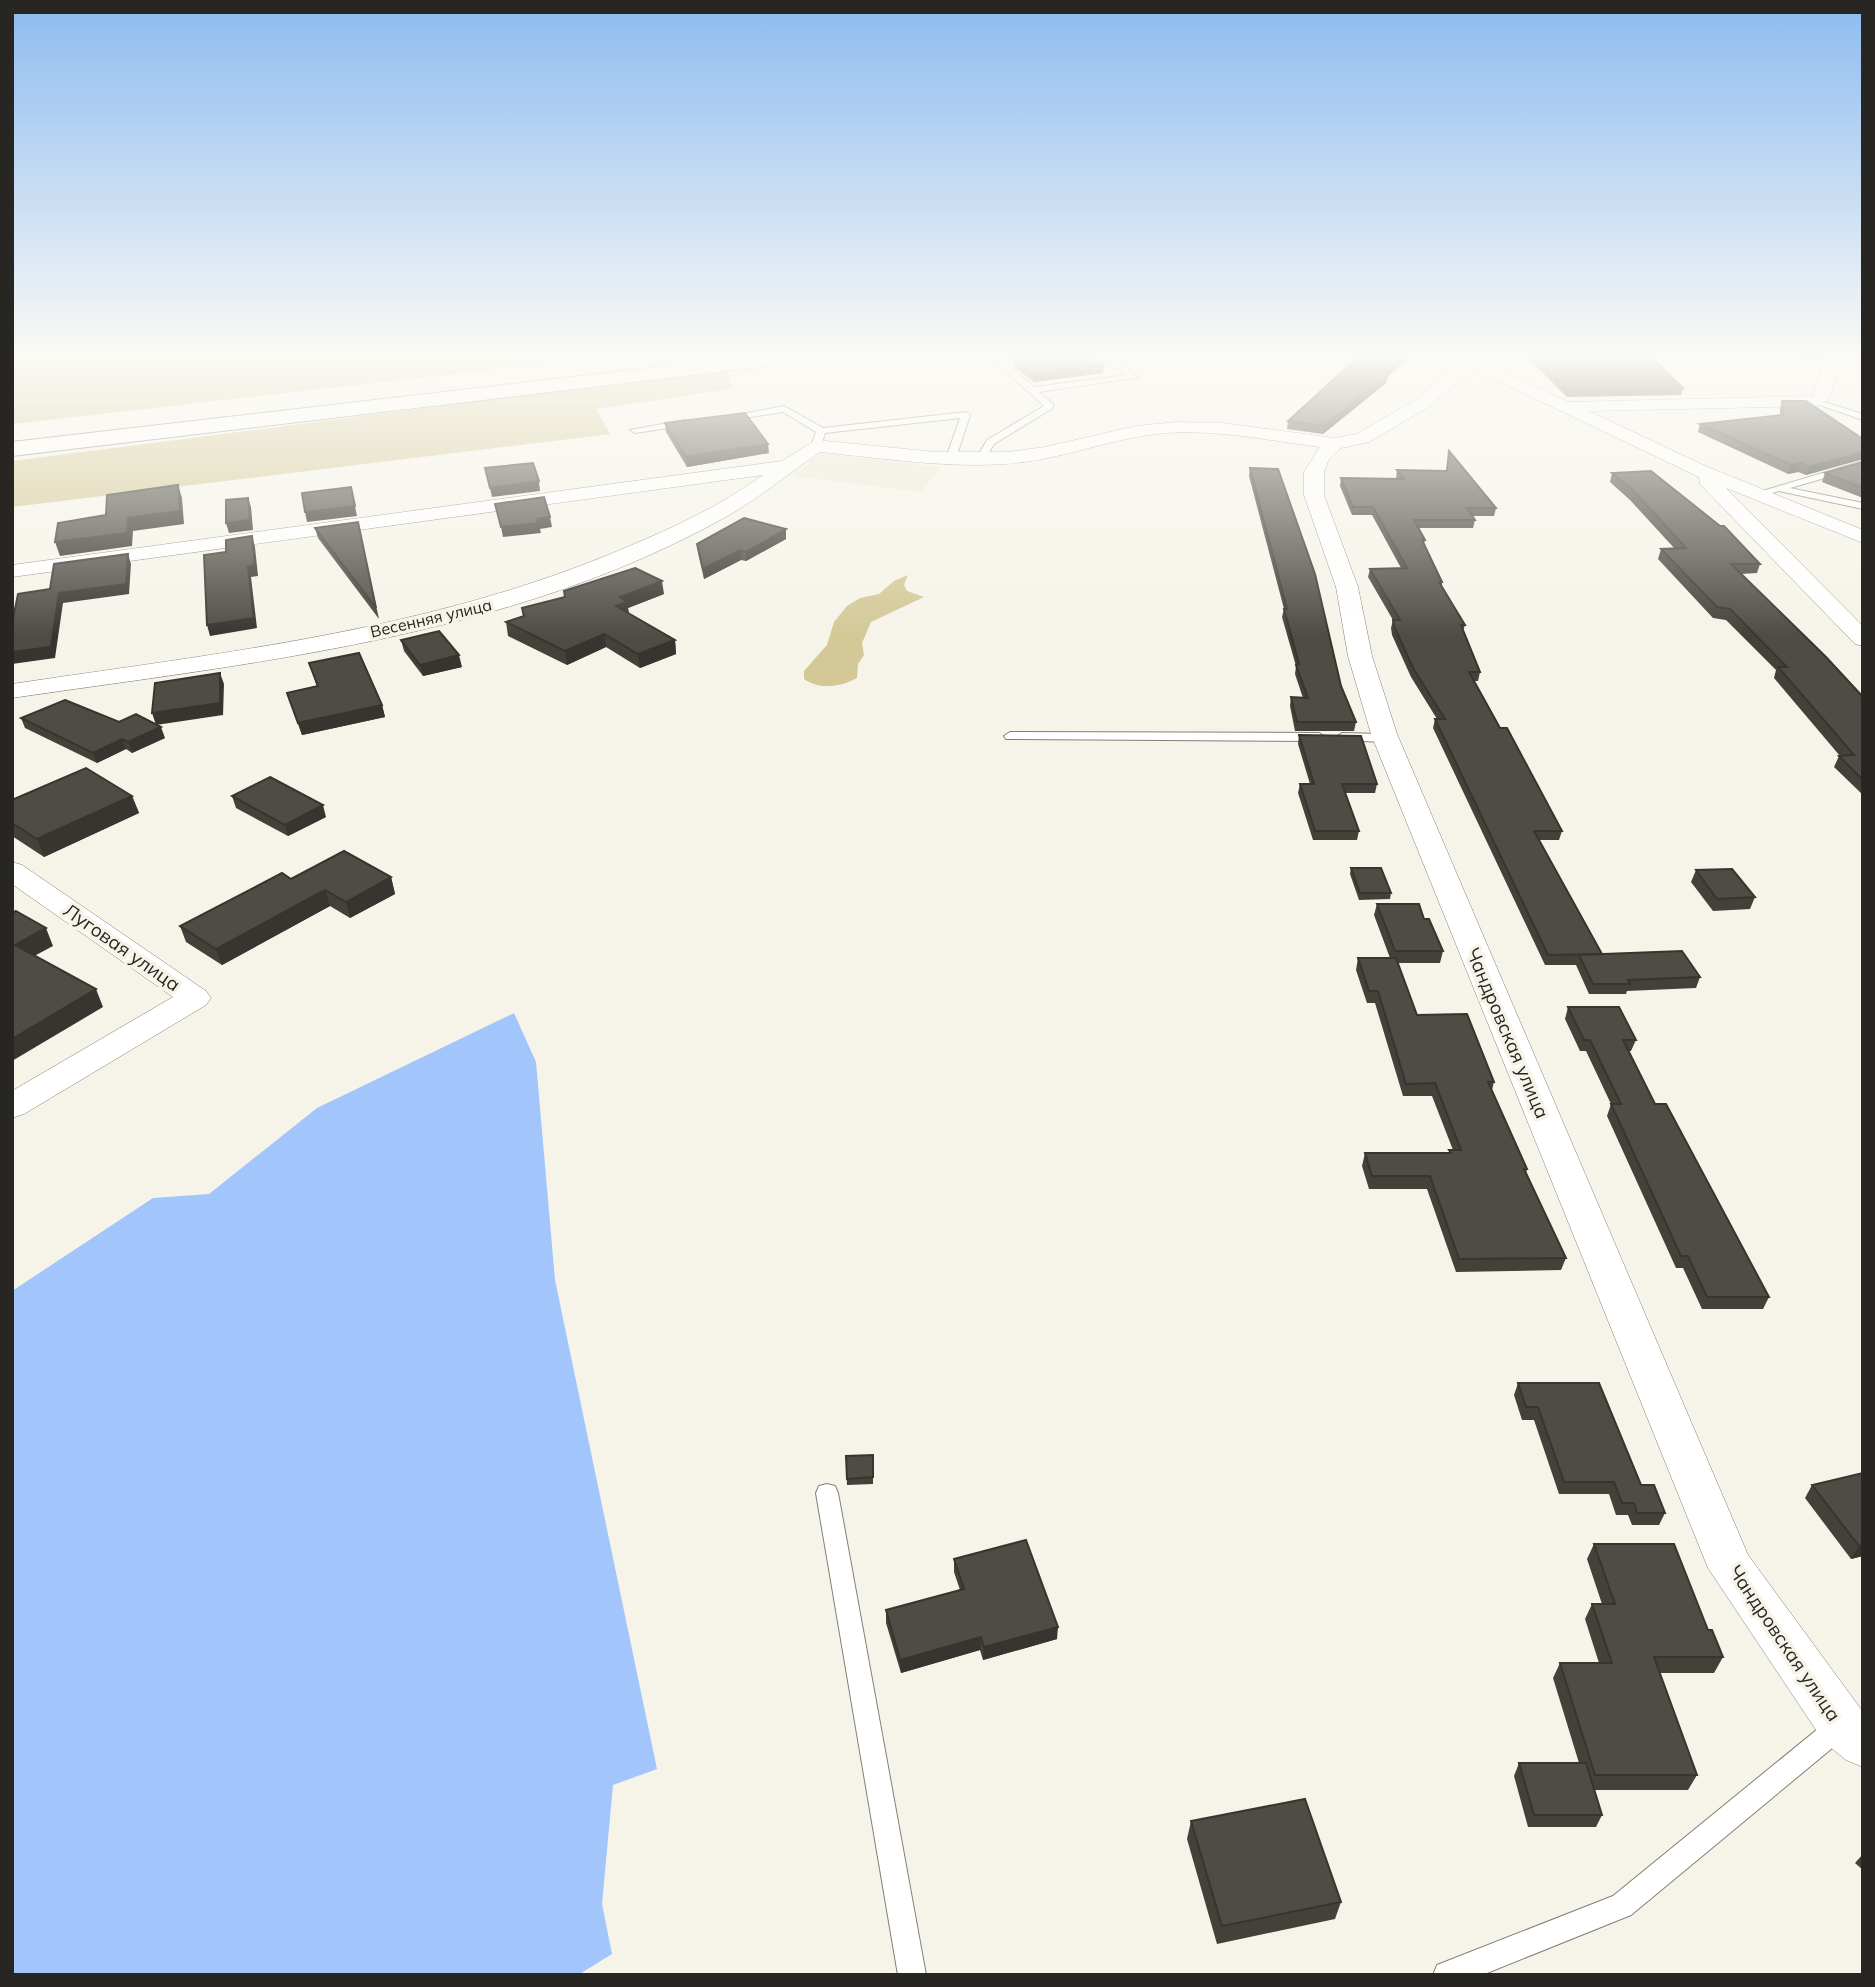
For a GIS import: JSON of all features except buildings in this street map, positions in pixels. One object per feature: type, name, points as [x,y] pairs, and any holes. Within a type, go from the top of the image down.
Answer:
[{"type":"street","name":"Весенняя улица","points":[[12,691],[291,648],[483,607],[618,561],[725,509],[804,451]]},
{"type":"street","points":[[903,451],[951,458],[981,459],[1053,451]]},
{"type":"street","name":"Чандровская улица","points":[[1327,451],[1321,456],[1314,472],[1314,495],[1347,587],[1360,656],[1385,737],[1731,1568],[1852,1734]]},
{"type":"street","points":[[1657,451],[1863,537]]},
{"type":"street","points":[[12,571],[785,467]]},
{"type":"street","points":[[1696,469],[1863,639]]},
{"type":"street","name":"Луговая улица","points":[[12,871],[195,998],[12,1107]]},
{"type":"lane","points":[[951,458],[954,451]]},
{"type":"lane","points":[[981,459],[985,451]]},
{"type":"lane","points":[[1757,494],[1863,464]]},
{"type":"lane","points":[[1779,488],[1863,506]]},
{"type":"lane","points":[[1010,736],[1385,737]]},
{"type":"lane","points":[[827,1493],[912,1975]]},
{"type":"lane","points":[[1447,1975],[1622,1906],[1852,1734]]},
{"type":"shaded area","points":[[92,451],[473,451],[12,507],[12,461]]},
{"type":"shaded area","points":[[819,453],[941,467],[921,492],[795,476]]},
{"type":"shaded area","points":[[908,575],[904,585],[907,591],[924,597],[871,622],[862,643],[864,655],[858,664],[857,678],[831,686],[817,685],[804,679],[804,671],[827,645],[834,622],[847,606],[860,598],[879,594],[894,581]]},
{"type":"water","points":[[514,1013],[536,1062],[555,1280],[657,1769],[613,1785],[602,1904],[612,1954],[578,1975],[12,1975],[12,1291],[153,1198],[209,1194],[317,1108]]}]
